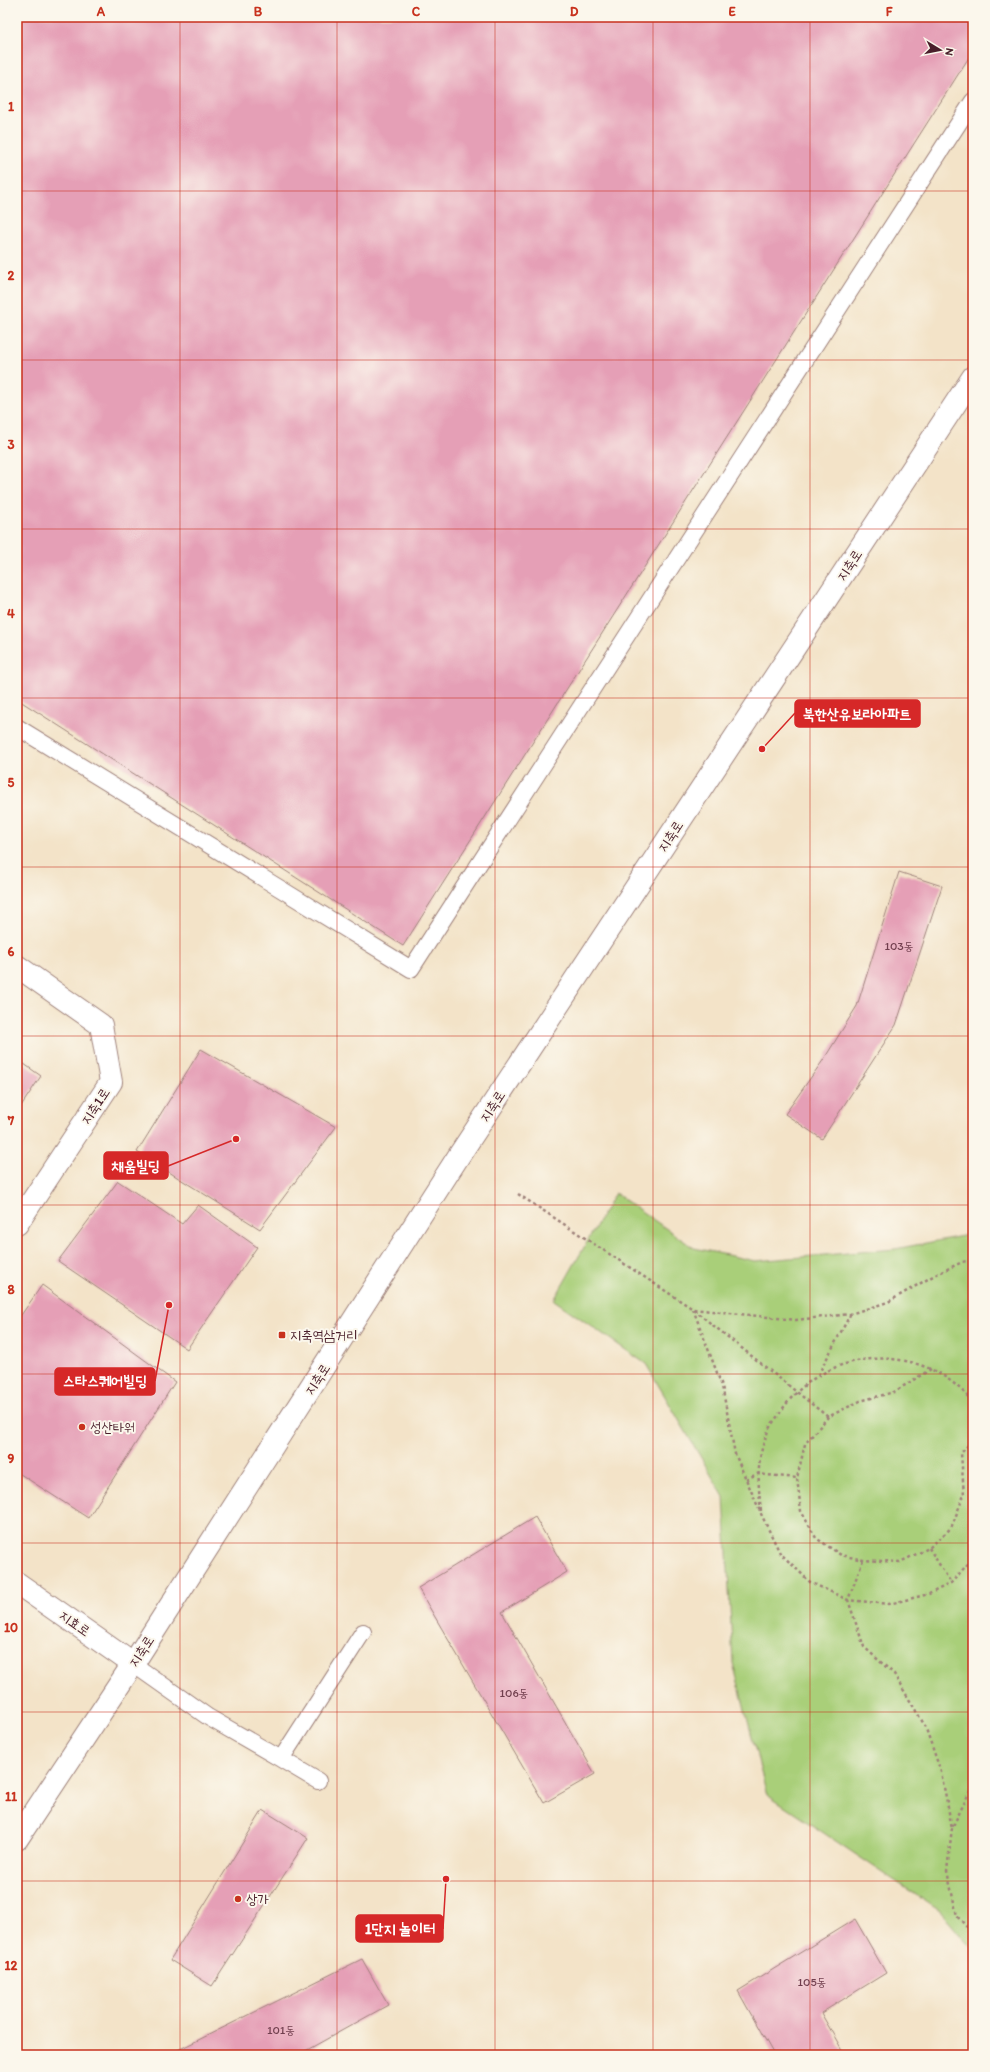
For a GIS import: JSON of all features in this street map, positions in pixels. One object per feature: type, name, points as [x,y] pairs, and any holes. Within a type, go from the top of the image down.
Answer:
[{"type":"main road","name":"지축로","points":[[17,1839],[133,1664],[460,1154],[973,377]]},
{"type":"main road","name":"지축1로","points":[[17,966],[101,1025],[111,1082],[17,1224]]},
{"type":"main road","name":"지효로","points":[[17,1583],[133,1664]]},
{"type":"lane","points":[[17,727],[411,969],[973,101]]},
{"type":"lane","points":[[281,1759],[363,1632]]},
{"type":"lane","points":[[133,1664],[208,1717],[318,1781]]},
{"type":"path","points":[[518,1194],[693,1309],[796,1393],[828,1417]]},
{"type":"path","points":[[693,1309],[796,1320],[850,1314],[888,1302],[939,1273],[962,1262],[973,1260]]},
{"type":"path","points":[[693,1309],[722,1386],[735,1454],[780,1553],[810,1582],[848,1600],[889,1604],[929,1594],[951,1583],[973,1558]]},
{"type":"path","points":[[818,1375],[850,1314]]},
{"type":"path","points":[[762,1516],[757,1474],[767,1433],[787,1400],[818,1375],[854,1360],[893,1358],[931,1369],[964,1391],[973,1403]]},
{"type":"path","points":[[931,1369],[894,1392],[860,1401],[828,1417],[805,1444],[797,1478],[801,1511],[816,1538],[841,1555],[863,1560],[900,1562],[929,1548],[951,1528],[964,1495],[961,1454],[973,1440]]},
{"type":"path","points":[[746,1478],[757,1474],[797,1478]]},
{"type":"path","points":[[929,1548],[951,1583]]},
{"type":"path","points":[[863,1560],[848,1600],[864,1647],[894,1674],[925,1726],[941,1772],[952,1828],[947,1871],[957,1916],[973,1934]]},
{"type":"path","points":[[952,1828],[973,1785]]},
{"type":"green space","points":[[615,1193],[694,1248],[755,1261],[895,1249],[973,1234],[973,1950],[940,1911],[767,1795],[733,1663],[724,1497],[646,1364],[554,1300]]},
{"type":"building","points":[[17,17],[973,17],[973,51],[403,946],[17,699]]},
{"type":"building","points":[[899,872],[942,886],[896,1025],[822,1139],[785,1114],[824,1059],[857,1006]]},
{"type":"building","points":[[201,1049],[336,1127],[260,1229],[137,1152]]},
{"type":"building","points":[[17,1059],[41,1076],[17,1112]]},
{"type":"building","points":[[118,1181],[182,1224],[198,1205],[257,1247],[187,1349],[58,1261]]},
{"type":"building","name":"성산타워","points":[[42,1285],[175,1382],[88,1518],[17,1472],[17,1321]]},
{"type":"building","points":[[535,1517],[567,1572],[502,1612],[595,1774],[544,1803],[418,1588]]},
{"type":"building","name":"상가","points":[[263,1810],[308,1838],[212,1986],[170,1960]]},
{"type":"building","points":[[855,1919],[886,1973],[821,2013],[845,2055],[774,2055],[738,1991]]},
{"type":"building","points":[[362,1959],[388,2005],[298,2055],[168,2055]]},
{"type":"place","name":"북한산유보라아파트","points":[[762,749]]},
{"type":"place","name":"채움빌딩","points":[[236,1139]]},
{"type":"place","name":"스타스퀘어빌딩","points":[[169,1305]]},
{"type":"place","name":"지축역삼거리","points":[[282,1335]]},
{"type":"place","name":"성산타워","points":[[82,1427]]},
{"type":"place","name":"1단지 놀이터","points":[[446,1879]]},
{"type":"place","name":"상가","points":[[238,1899]]}]
